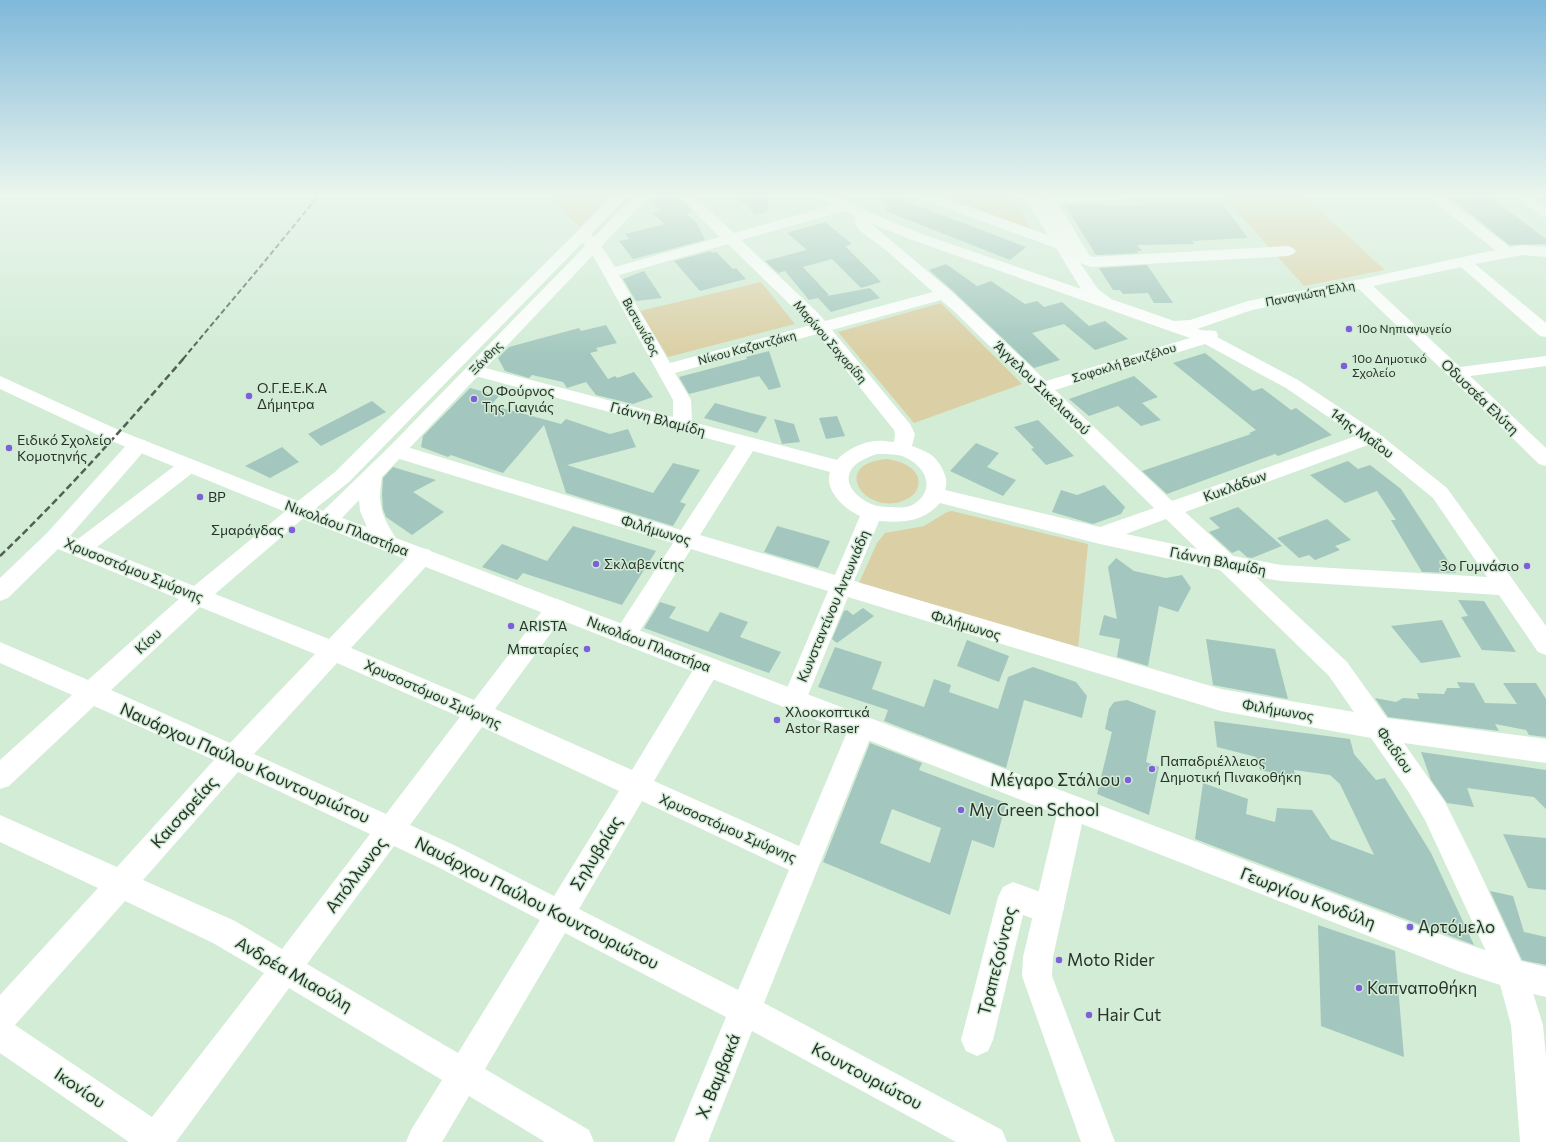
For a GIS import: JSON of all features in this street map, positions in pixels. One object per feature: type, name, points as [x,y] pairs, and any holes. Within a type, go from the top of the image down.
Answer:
[{"type":"street","name":"Ξάνθης","points":[[300,510],[342,477],[579,248]]},
{"type":"street","name":"Ξάνθης","points":[[327,520],[397,451],[474,370],[581,248]]},
{"type":"street","name":"Βιστωνίδος","points":[[594,248],[610,273],[682,400],[683,426]]},
{"type":"street","points":[[610,273],[701,248]]},
{"type":"street","name":"Μαρίνου Σαχαρίδη","points":[[740,248],[807,311],[822,328],[901,426],[905,434],[902,449]]},
{"type":"street","name":"Άγγελου Σικελιανού","points":[[892,248],[945,294],[1225,563]]},
{"type":"street","name":"14ης Μαΐου","points":[[949,248],[1207,338],[1292,384],[1371,437],[1440,492],[1543,637]]},
{"type":"street","points":[[1065,248],[1077,259],[1094,262],[1288,250]]},
{"type":"street","points":[[1070,248],[1092,292],[1110,305]]},
{"type":"street","points":[[1502,248],[1507,252]]},
{"type":"street","name":"Παναγιώτη Έλλη","points":[[1170,325],[1186,326],[1248,306],[1362,284],[1507,252],[1522,250],[1546,252]]},
{"type":"street","points":[[1040,281],[1052,282],[1065,278],[1077,259]]},
{"type":"street","points":[[1463,261],[1546,332]]},
{"type":"street","name":"Οδυσσέα Ελύτη","points":[[1362,284],[1546,460]]},
{"type":"street","name":"Νίκου Καζαντζάκη","points":[[665,370],[945,294]]},
{"type":"street","points":[[1207,338],[1221,315]]},
{"type":"street","name":"Σοφοκλή Βενιζέλου","points":[[1042,388],[1207,338]]},
{"type":"street","points":[[1546,338],[1538,341],[1535,348],[1537,353],[1546,361]]},
{"type":"street","points":[[1455,372],[1546,361]]},
{"type":"street","name":"Γιάννη Βλαμίδη","points":[[474,370],[842,468]]},
{"type":"street","name":"Νικολάου Πλαστήρα","points":[[0,382],[84,422],[188,466],[1072,807]]},
{"type":"street","name":"Κυκλάδων","points":[[1100,536],[1371,437]]},
{"type":"street","points":[[625,635],[748,443]]},
{"type":"street","points":[[0,592],[54,539],[138,445]]},
{"type":"street","points":[[883,447],[902,449],[923,459],[933,469],[938,481],[935,495],[925,506],[906,514],[884,515],[872,512],[856,504],[844,493],[840,480],[842,468],[847,460],[855,454],[865,450],[883,447]]},
{"type":"street","name":"Φιλήμωνος","points":[[397,451],[841,587],[1222,700],[1380,728],[1546,751]]},
{"type":"street","points":[[80,549],[188,466]]},
{"type":"street","points":[[373,474],[368,502],[373,519],[379,531],[388,543]]},
{"type":"street","name":"Γιάννη Βλαμίδη","points":[[935,495],[1100,536],[1225,563],[1294,575],[1507,587]]},
{"type":"street","name":"Κίου","points":[[0,778],[197,596],[300,510]]},
{"type":"street","name":"Κωνσταντίνου Αντωνιάδη","points":[[794,700],[872,512]]},
{"type":"street","name":"Χρυσοστόμου Σμύρνης","points":[[54,539],[333,650],[478,713],[805,863]]},
{"type":"street","name":"Καισαρείας","points":[[0,1019],[234,757],[422,556]]},
{"type":"street","name":"Φειδίου","points":[[1225,563],[1286,618],[1334,665],[1346,679],[1435,811],[1512,974],[1525,1014],[1537,1142]]},
{"type":"street","name":"Απόλλωνος","points":[[157,1141],[557,608]]},
{"type":"street","name":"Ναυάρχου Παύλου Κουντουριώτου","points":[[0,652],[391,829],[560,913],[745,1010]]},
{"type":"street","name":"Σηλυβρίας","points":[[423,1142],[708,667]]},
{"type":"street","name":"Χ. Βαμβακά","points":[[690,1142],[862,726]]},
{"type":"street","points":[[1072,807],[1037,963],[1038,983],[1098,1142]]},
{"type":"street","name":"Γεωργίου Κονδύλη","points":[[1072,807],[1458,956],[1512,974],[1546,982]]},
{"type":"street","name":"Ανδρέα Μιαούλη","points":[[0,828],[224,932],[577,1142]]},
{"type":"street","name":"Τραπεζούντος","points":[[978,1040],[1012,897],[1049,909]]},
{"type":"street","name":"Κουντουριώτου","points":[[745,1010],[990,1142]]},
{"type":"street","name":"Ικονίου","points":[[0,1034],[157,1141]]},
{"type":"shaded area","points":[[1270,248],[1361,248],[1385,270],[1304,286]]},
{"type":"shaded area","points":[[761,282],[795,324],[668,357],[640,311]]},
{"type":"shaded area","points":[[941,303],[1022,384],[914,423],[838,332]]},
{"type":"shaded area","points":[[887,459],[909,466],[917,474],[918,488],[909,498],[894,503],[880,502],[868,497],[860,489],[857,480],[859,470],[869,463]]},
{"type":"shaded area","points":[[952,511],[1088,544],[1078,649],[859,583],[877,543],[885,533],[924,526],[947,512]]},
{"type":"building","points":[[625,248],[674,248],[633,259]]},
{"type":"building","points":[[805,248],[847,248],[881,282],[861,288],[832,259],[803,267],[829,295],[827,296],[870,288],[880,298],[831,312],[818,298],[809,300],[785,271],[778,273],[765,261],[807,250]]},
{"type":"building","points":[[980,248],[1024,248],[1010,260]]},
{"type":"building","points":[[1092,248],[1140,248],[1142,251],[1137,251],[1138,253],[1096,255]]},
{"type":"building","points":[[711,251],[712,253],[716,252],[733,269],[736,268],[746,279],[700,291],[674,261]]},
{"type":"building","points":[[946,264],[977,286],[991,281],[1025,304],[1037,301],[1044,307],[1062,302],[1089,326],[1105,321],[1128,339],[1095,350],[1064,324],[1032,333],[1060,360],[1034,368],[929,270]]},
{"type":"building","points":[[1147,265],[1173,303],[1154,303],[1148,293],[1123,294],[1120,290],[1113,290],[1099,268]]},
{"type":"building","points":[[644,271],[662,298],[636,301],[623,279]]},
{"type":"building","points":[[606,325],[617,343],[596,348],[598,351],[590,353],[608,379],[615,376],[617,378],[634,372],[653,397],[633,404],[596,395],[586,382],[567,388],[563,382],[532,375],[529,378],[505,371],[498,358],[509,347],[579,328],[581,331]]},
{"type":"building","points":[[769,351],[781,387],[769,390],[759,376],[689,394],[679,377],[747,359],[746,357]]},
{"type":"building","points":[[1205,353],[1253,391],[1262,388],[1291,410],[1296,408],[1332,435],[1278,456],[1275,454],[1167,494],[1142,471],[1251,434],[1249,433],[1256,430],[1173,363]]},
{"type":"building","points":[[1134,376],[1158,397],[1142,403],[1161,420],[1141,426],[1118,406],[1089,416],[1069,399]]},
{"type":"building","points":[[470,388],[499,396],[491,405],[561,424],[566,419],[610,434],[628,429],[636,447],[567,465],[653,493],[673,463],[700,470],[680,502],[686,504],[673,526],[566,493],[544,425],[503,473],[451,455],[448,457],[421,447],[423,436]]},
{"type":"building","points":[[372,401],[386,412],[321,446],[308,434]]},
{"type":"building","points":[[715,403],[767,417],[757,433],[704,418]]},
{"type":"building","points":[[837,416],[845,436],[826,439],[819,418]]},
{"type":"building","points":[[774,419],[794,424],[800,442],[782,444]]},
{"type":"building","points":[[1038,420],[1074,456],[1046,465],[1031,449],[1034,448],[1014,427]]},
{"type":"building","points":[[976,443],[999,453],[987,467],[1016,480],[1003,496],[950,471]]},
{"type":"building","points":[[282,447],[299,462],[270,478],[245,466]]},
{"type":"building","points":[[1348,461],[1358,469],[1370,465],[1401,489],[1456,573],[1422,572],[1391,520],[1396,520],[1377,491],[1345,503],[1310,475]]},
{"type":"building","points":[[393,467],[436,480],[413,492],[444,512],[412,535],[386,517],[383,509],[383,478]]},
{"type":"building","points":[[1104,485],[1125,507],[1121,514],[1093,524],[1052,512],[1061,490],[1077,495]]},
{"type":"building","points":[[1238,507],[1282,546],[1252,558],[1247,557],[1239,550],[1232,553],[1209,532],[1220,528],[1209,518]]},
{"type":"building","points":[[1327,519],[1351,540],[1335,546],[1340,550],[1315,560],[1309,555],[1299,558],[1277,538]]},
{"type":"building","name":"Σκλαβενίτης","points":[[573,526],[656,551],[622,605],[523,573],[517,580],[482,567],[502,544],[547,561]]},
{"type":"building","points":[[777,526],[830,541],[818,568],[764,552]]},
{"type":"building","points":[[1116,558],[1134,571],[1166,578],[1182,575],[1191,588],[1178,612],[1159,606],[1148,666],[1117,657],[1120,639],[1099,635],[1104,615],[1117,619],[1108,567]]},
{"type":"building","points":[[1458,600],[1484,601],[1516,652],[1482,650],[1461,617],[1468,616]]},
{"type":"building","points":[[660,602],[676,607],[669,618],[708,632],[720,612],[748,622],[740,637],[781,652],[769,673],[644,628]]},
{"type":"building","points":[[863,608],[874,616],[837,643],[832,639],[844,611],[847,610],[853,615]]},
{"type":"building","points":[[1442,620],[1461,657],[1421,663],[1391,626]]},
{"type":"building","points":[[1206,639],[1275,649],[1288,699],[1213,685]]},
{"type":"building","points":[[967,640],[1009,656],[999,682],[957,666]]},
{"type":"building","points":[[835,647],[882,662],[872,689],[924,707],[934,679],[951,685],[949,692],[998,709],[1008,677],[1033,667],[1076,682],[1087,696],[1082,718],[1024,700],[1006,768],[884,721],[888,710],[818,687]]},
{"type":"building","points":[[1457,682],[1474,683],[1485,703],[1517,704],[1503,683],[1536,683],[1546,699],[1546,737],[1529,735],[1526,730],[1495,724],[1499,731],[1388,717],[1375,698],[1396,702],[1403,698],[1419,699],[1417,693],[1444,694],[1447,688],[1460,688]]},
{"type":"building","points":[[1127,700],[1156,711],[1146,762],[1159,767],[1149,815],[1097,794],[1112,732],[1105,729],[1109,709],[1114,702]]},
{"type":"building","points":[[1214,721],[1350,739],[1354,754],[1376,780],[1385,778],[1431,853],[1474,945],[1195,839],[1203,783],[1248,799],[1246,814],[1275,822],[1277,808],[1312,810],[1331,839],[1374,855],[1340,784],[1330,775],[1294,770],[1296,778],[1260,770],[1256,757],[1217,747]]},
{"type":"building","points":[[870,743],[922,763],[919,770],[1006,803],[994,848],[972,840],[950,915],[823,862]],"holes":[[[892,809],[941,828],[930,863],[880,843]]]},
{"type":"building","points":[[1421,752],[1546,770],[1546,809],[1534,797],[1467,788],[1474,807],[1447,803],[1431,780]]},
{"type":"building","points":[[1503,834],[1546,838],[1546,890],[1528,888]]},
{"type":"building","points":[[1490,891],[1513,896],[1524,932],[1546,937],[1546,965],[1522,960]]},
{"type":"building","name":"Καπναποθήκη","points":[[1318,925],[1395,951],[1404,1057],[1321,1026]]},
{"type":"railway","points":[[183,359],[275,248]]},
{"type":"railway","points":[[0,556],[71,484],[184,358]]},
{"type":"place","name":"10ο Νηπιαγωγείο","points":[[1349,329]]},
{"type":"place","name":"10ο Δημοτικό Σχολείο","points":[[1344,366]]},
{"type":"place","name":"Ο.Γ.Ε.Ε.Κ.Α Δήμητρα","points":[[249,396]]},
{"type":"place","name":"Ο Φούρνος Της Γιαγιάς","points":[[474,399]]},
{"type":"place","name":"Ειδικό Σχολείο Κομοτηνής","points":[[9,448]]},
{"type":"place","name":"BP","points":[[200,497]]},
{"type":"place","name":"Σμαράγδας","points":[[292,530]]},
{"type":"place","name":"Σκλαβενίτης","points":[[596,564]]},
{"type":"place","name":"3ο Γυμνάσιο","points":[[1527,566]]},
{"type":"place","name":"ARISTA","points":[[511,626]]},
{"type":"place","name":"Μπαταρίες","points":[[587,649]]},
{"type":"place","name":"Χλοοκοπτικά Astor Raser","points":[[777,720]]},
{"type":"place","name":"Παπαδριέλλειος Δημοτική Πινακοθήκη","points":[[1152,769]]},
{"type":"place","name":"Μέγαρο Στάλιου","points":[[1128,780]]},
{"type":"place","name":"My Green School","points":[[961,810]]},
{"type":"place","name":"Αρτόμελο","points":[[1410,927]]},
{"type":"place","name":"Moto Rider","points":[[1059,960]]},
{"type":"place","name":"Καπναποθήκη","points":[[1359,988]]},
{"type":"place","name":"Hair Cut","points":[[1089,1015]]}]
